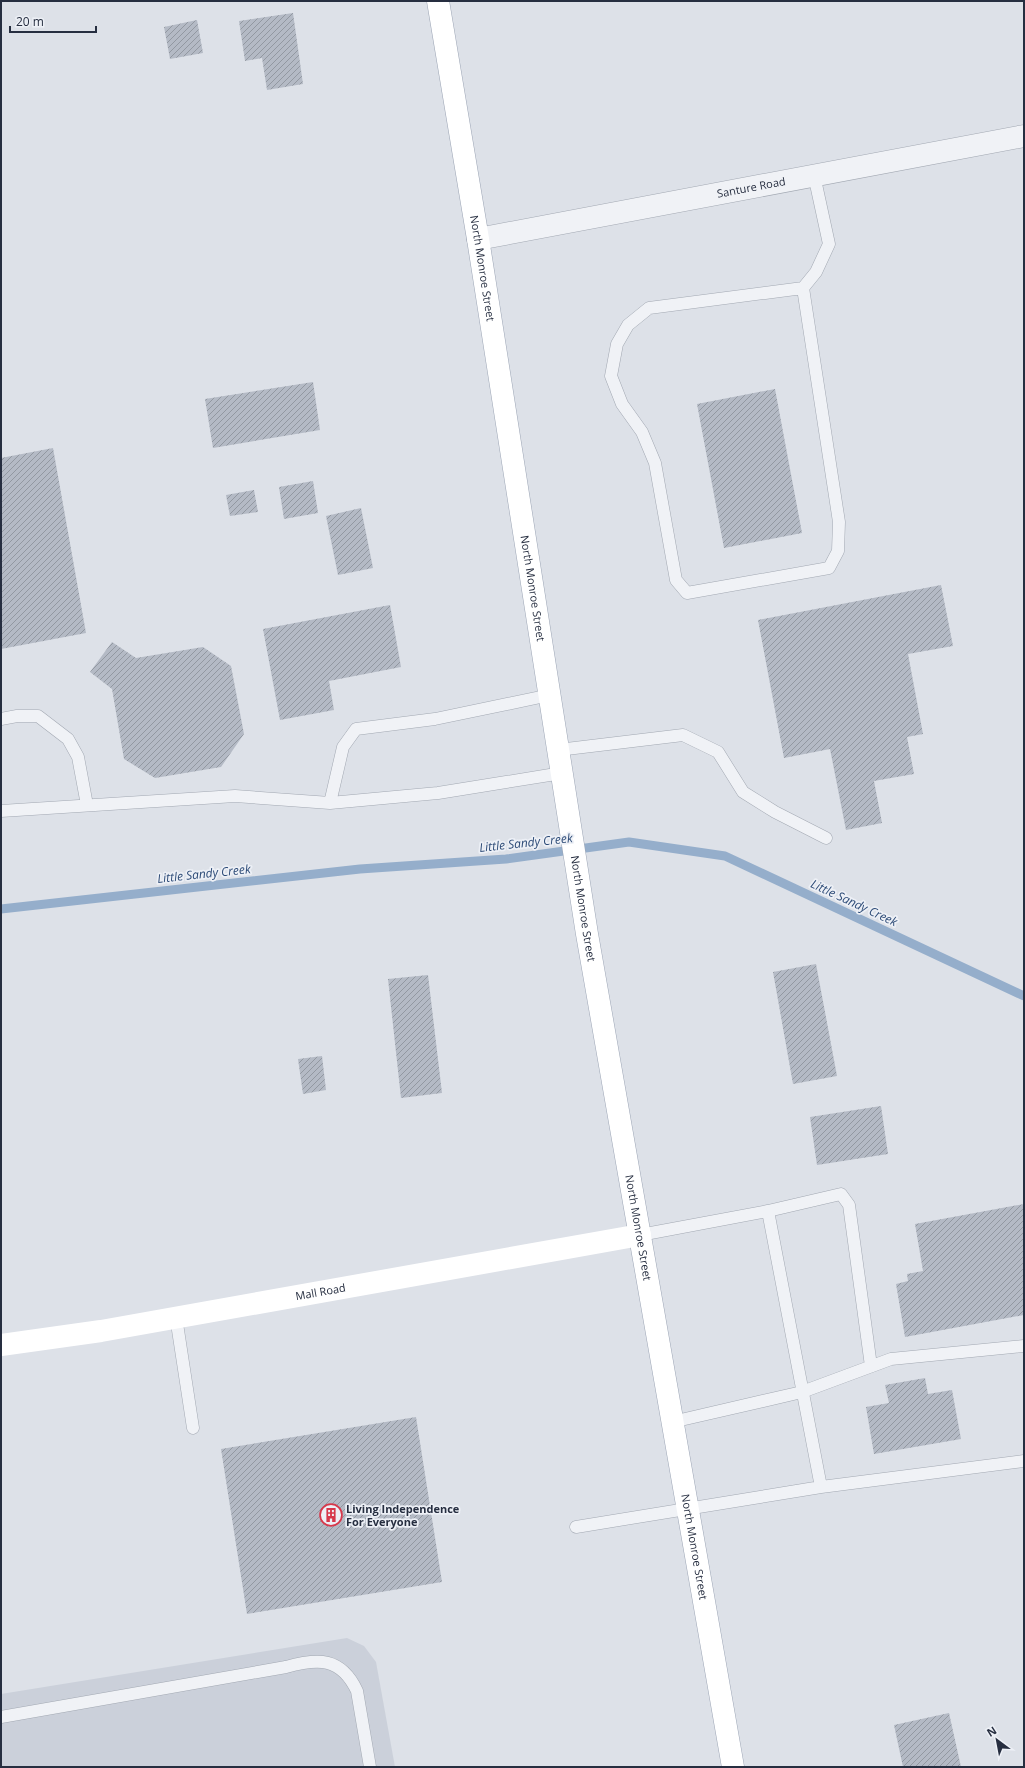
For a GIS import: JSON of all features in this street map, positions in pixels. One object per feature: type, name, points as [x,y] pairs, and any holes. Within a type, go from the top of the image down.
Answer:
[{"type":"main road","name":"North Monroe Street","points":[[438,1],[478,239],[587,934],[733,1767]]},
{"type":"main road","name":"Mall Road","points":[[1,1345],[101,1331],[640,1236]]},
{"type":"street","name":"Santure Road","points":[[478,239],[1024,136]]},
{"type":"lane","points":[[802,288],[839,522],[838,551],[829,568],[687,593],[676,580],[655,463],[642,432],[622,404],[611,376],[617,344],[628,325],[649,308],[802,288],[816,272],[829,244],[814,175]]},
{"type":"lane","points":[[330,803],[344,747],[356,729],[435,719],[550,695]]},
{"type":"lane","points":[[1,719],[18,716],[38,716],[68,739],[78,757],[88,804]]},
{"type":"lane","points":[[558,750],[683,735],[718,752],[743,792],[775,812],[826,838]]},
{"type":"lane","points":[[1,811],[88,804],[235,796],[330,803],[438,793],[562,773]]},
{"type":"lane","points":[[640,1236],[768,1211],[841,1194],[849,1205],[871,1366]]},
{"type":"lane","points":[[768,1211],[821,1487]]},
{"type":"lane","points":[[176,1317],[193,1428]]},
{"type":"lane","points":[[672,1422],[802,1392],[891,1359],[1024,1346]]},
{"type":"lane","points":[[576,1528],[688,1508],[821,1487],[1024,1461]]},
{"type":"lane","points":[[1,1717],[286,1667],[308,1661],[321,1660],[334,1665],[345,1672],[352,1680],[357,1691],[370,1767]]},
{"type":"shaded area","points":[[347,1638],[364,1646],[376,1662],[395,1767],[1,1767],[1,1694]]},
{"type":"building","points":[[293,13],[303,84],[267,90],[262,58],[245,61],[239,21]]},
{"type":"building","points":[[197,20],[203,53],[170,59],[164,27]]},
{"type":"building","points":[[313,382],[320,430],[213,448],[205,399]]},
{"type":"building","points":[[775,389],[802,533],[724,548],[697,404]]},
{"type":"building","points":[[53,448],[86,633],[1,649],[1,458]]},
{"type":"building","points":[[313,481],[318,513],[284,519],[279,487]]},
{"type":"building","points":[[254,490],[258,512],[230,516],[226,495]]},
{"type":"building","points":[[361,508],[373,568],[338,575],[326,516]]},
{"type":"building","points":[[941,585],[953,646],[908,654],[923,734],[907,737],[914,774],[874,781],[882,823],[846,830],[830,749],[784,758],[758,620]]},
{"type":"building","points":[[390,605],[401,667],[329,681],[334,710],[280,720],[263,629]]},
{"type":"building","points":[[112,642],[136,658],[203,647],[231,666],[244,734],[221,767],[155,778],[124,759],[112,689],[90,672]]},
{"type":"building","points":[[816,964],[837,1076],[793,1084],[773,972]]},
{"type":"building","points":[[428,975],[442,1093],[401,1098],[388,979]]},
{"type":"building","points":[[322,1056],[326,1090],[303,1094],[298,1059]]},
{"type":"building","points":[[881,1106],[888,1154],[817,1165],[810,1117]]},
{"type":"building","points":[[1024,1204],[1024,1315],[905,1337],[896,1284],[908,1281],[907,1274],[923,1271],[915,1224]]},
{"type":"building","points":[[925,1378],[928,1394],[952,1390],[961,1439],[874,1454],[866,1407],[889,1403],[885,1385]]},
{"type":"building","name":"Living Independence For Everyone","points":[[416,1417],[442,1582],[247,1614],[221,1449]]},
{"type":"building","points":[[949,1713],[961,1767],[903,1767],[894,1725]]},
{"type":"waterway","name":"Little Sandy Creek","points":[[1,909],[360,869],[506,859],[629,842],[725,856],[1024,996]]},
{"type":"place","name":"Living Independence For Everyone","points":[[331,1515]]}]
